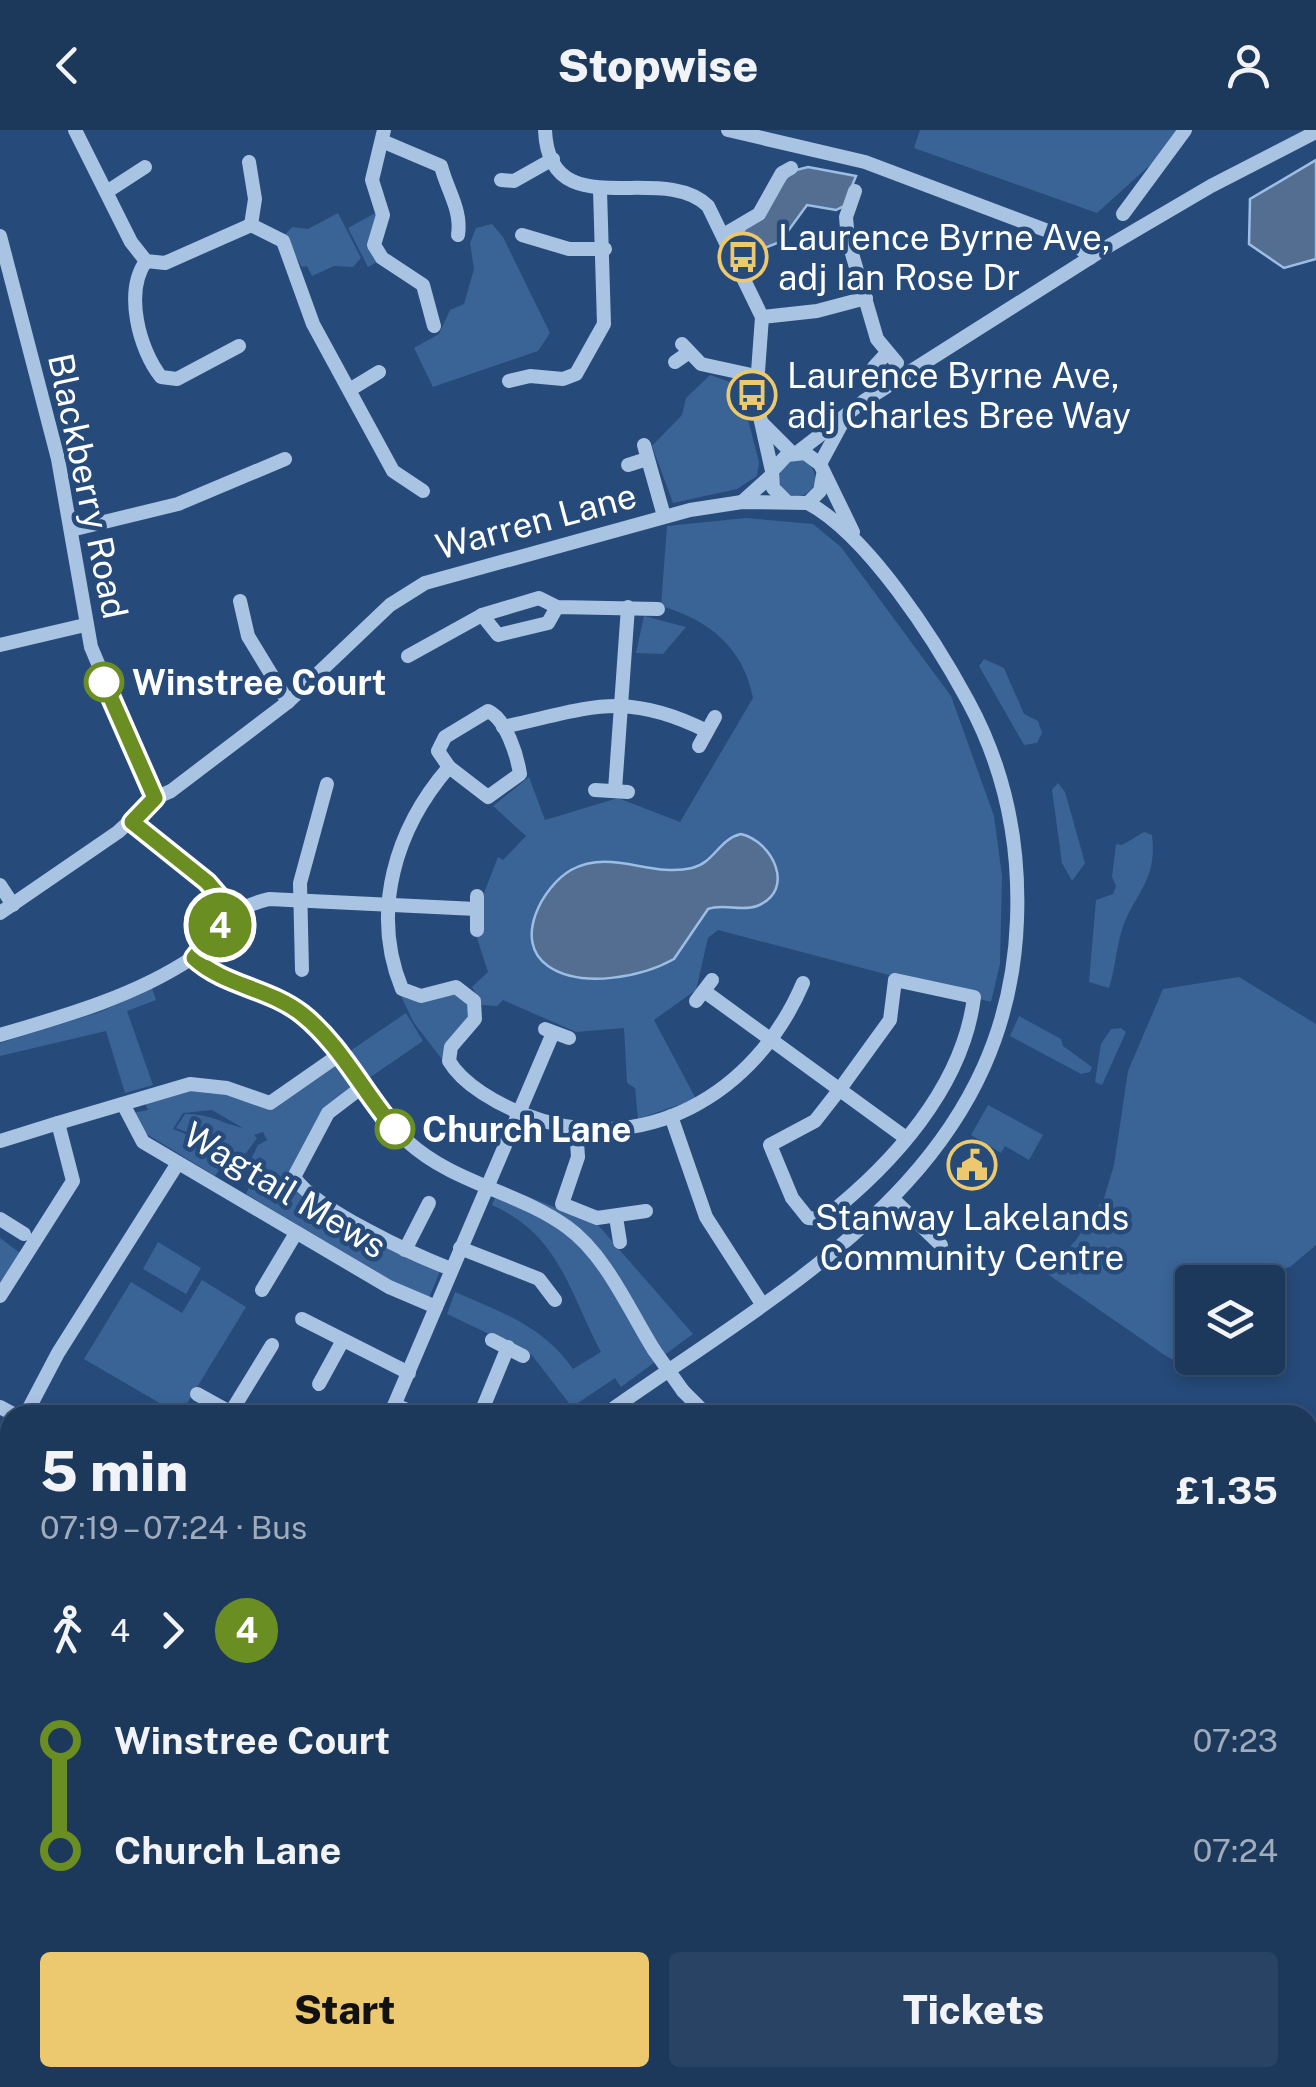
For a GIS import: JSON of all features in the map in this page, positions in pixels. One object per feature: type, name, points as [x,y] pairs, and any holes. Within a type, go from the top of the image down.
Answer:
[{"type":"street","points":[[75,130],[146,261]]},
{"type":"street","points":[[546,130],[553,159],[576,183],[600,190],[649,185],[685,189],[708,206],[762,316],[756,376],[762,422],[773,488],[787,502]]},
{"type":"street","points":[[728,130],[864,162],[1072,240],[1090,258]]},
{"type":"street","points":[[1122,214],[1185,130]]},
{"type":"street","points":[[742,502],[795,452],[850,412],[1090,258],[1211,186],[1316,132]]},
{"type":"street","points":[[434,326],[422,285],[375,250],[383,215],[372,180],[383,135],[441,166],[446,190],[459,213],[458,235]]},
{"type":"street","points":[[501,180],[514,181],[553,159]]},
{"type":"street","points":[[249,162],[254,199],[252,225]]},
{"type":"street","points":[[108,191],[144,167]]},
{"type":"street","points":[[725,234],[759,214],[782,174],[791,168]]},
{"type":"street","points":[[509,381],[530,376],[563,379],[584,365],[607,312],[600,190]]},
{"type":"street","points":[[855,191],[846,217],[847,232],[866,298],[891,359],[874,367]]},
{"type":"street","points":[[146,261],[165,264],[252,225]]},
{"type":"street","points":[[252,225],[283,241],[313,324],[393,471],[416,483]]},
{"type":"street","points":[[522,235],[570,248],[605,249]]},
{"type":"street","name":"Blackberry Road","points":[[0,236],[55,444],[86,625],[104,682],[155,798]]},
{"type":"street","points":[[146,261],[132,288],[149,362],[161,377],[177,379],[240,346]]},
{"type":"street","points":[[762,316],[817,310],[866,298]]},
{"type":"street","points":[[682,353],[708,366],[756,376]]},
{"type":"street","points":[[351,389],[379,372]]},
{"type":"street","points":[[850,412],[822,470],[820,492],[808,502],[858,542]]},
{"type":"street","points":[[618,1405],[862,1231],[894,1200],[958,1118],[992,1046],[1014,968],[1016,852],[996,763],[980,724],[931,640],[858,542],[822,470],[762,422]]},
{"type":"street","points":[[628,465],[645,452],[664,516]]},
{"type":"street","points":[[71,530],[178,504],[285,458]]},
{"type":"street","name":"Warren Lane","points":[[6,909],[132,822],[155,798],[171,791],[288,702],[390,605],[426,583],[664,516],[742,502],[808,502]]},
{"type":"street","points":[[408,656],[482,614],[539,598],[556,607],[658,609]]},
{"type":"street","points":[[240,601],[248,636],[288,702]]},
{"type":"street","points":[[595,790],[622,791],[628,606]]},
{"type":"street","points":[[482,614],[498,635],[548,623],[556,607]]},
{"type":"street","points":[[0,645],[86,625]]},
{"type":"street","points":[[503,727],[554,712],[622,704],[711,724],[698,746]]},
{"type":"street","points":[[488,711],[497,715],[520,774],[497,795],[488,797],[449,767],[438,751],[445,737],[488,711]]},
{"type":"street","points":[[449,767],[414,813],[392,873],[388,906],[392,952],[402,989],[421,996],[448,986],[464,990],[474,1001],[475,1020],[451,1047],[449,1061],[478,1089],[518,1112],[576,1127],[638,1126],[671,1116],[727,1087],[773,1041],[803,982]]},
{"type":"street","points":[[302,970],[299,900],[307,847],[328,784]]},
{"type":"street","points":[[132,822],[216,890],[232,911]]},
{"type":"street","points":[[0,885],[6,909]]},
{"type":"street","points":[[0,1035],[111,1000],[194,958],[232,911],[269,899],[388,906],[477,902],[477,930]]},
{"type":"street","points":[[194,958],[212,975],[257,989],[305,1016],[424,1157],[486,1190],[554,1218],[584,1240],[654,1350],[697,1405]]},
{"type":"street","points":[[895,980],[974,996],[966,1036],[950,1070],[906,1138],[832,1212],[823,1219],[808,1218],[792,1198],[770,1145],[816,1121],[840,1089],[890,1020],[895,980]]},
{"type":"street","points":[[704,991],[906,1138]]},
{"type":"street","points":[[394,1405],[549,1031],[569,1038]]},
{"type":"street","points":[[0,1141],[61,1130],[122,1104],[190,1084],[227,1088],[270,1104],[339,1055]]},
{"type":"street","points":[[362,1087],[328,1113],[294,1177],[304,1190],[405,1250],[451,1269]]},
{"type":"street","name":"Wagtail Mews","points":[[122,1104],[136,1135],[178,1163],[390,1287],[436,1307]]},
{"type":"street","points":[[671,1116],[706,1217],[762,1304]]},
{"type":"street","points":[[576,1127],[578,1157],[562,1204],[597,1218],[646,1211]]},
{"type":"street","points":[[0,1296],[73,1181],[61,1130]]},
{"type":"street","points":[[31,1405],[58,1353],[178,1163]]},
{"type":"street","points":[[894,1200],[941,1245]]},
{"type":"street","points":[[405,1250],[430,1203]]},
{"type":"street","points":[[616,1216],[620,1242]]},
{"type":"street","points":[[1,1221],[24,1234]]},
{"type":"street","points":[[262,1290],[296,1232]]},
{"type":"street","points":[[460,1248],[538,1279],[555,1300]]},
{"type":"street","points":[[302,1319],[409,1373]]},
{"type":"street","points":[[492,1340],[523,1356]]},
{"type":"street","points":[[319,1384],[342,1342]]},
{"type":"street","points":[[238,1405],[272,1345]]},
{"type":"street","points":[[484,1405],[508,1347]]},
{"type":"street","points":[[197,1394],[217,1405]]},
{"type":"shaded area","points":[[920,130],[1189,130],[1097,213],[914,148]]},
{"type":"shaded area","points":[[1316,160],[1316,259],[1284,268],[1249,244],[1250,199]]},
{"type":"shaded area","points":[[808,167],[856,176],[844,206],[836,210],[807,205],[780,242],[751,253],[742,236],[745,228],[792,171]]},
{"type":"shaded area","points":[[377,212],[373,255],[377,262],[368,267],[348,228]]},
{"type":"shaded area","points":[[338,213],[361,258],[353,267],[334,266],[312,276],[307,266],[302,267],[284,236],[292,227],[308,229]]},
{"type":"shaded area","points":[[492,224],[503,237],[550,333],[538,351],[433,387],[414,348],[439,334],[450,310],[464,304],[474,269],[470,243],[476,228]]},
{"type":"shaded area","points":[[710,375],[739,385],[759,462],[757,476],[737,489],[673,503],[652,446],[682,415],[686,398]]},
{"type":"shaded area","points":[[797,460],[810,465],[815,478],[810,491],[797,496],[784,491],[779,478],[784,465]]},
{"type":"shaded area","points":[[746,518],[813,524],[841,547],[951,696],[994,816],[1002,876],[1000,964],[991,1002],[718,930],[708,938],[696,990],[654,1020],[696,1099],[638,1119],[635,1088],[627,1083],[624,1028],[576,1032],[503,1000],[497,1006],[482,1005],[472,987],[488,972],[475,932],[483,930],[484,893],[498,857],[503,860],[526,836],[493,806],[529,777],[545,820],[618,798],[680,822],[753,698],[741,664],[721,638],[694,619],[661,606],[667,526]]},
{"type":"shaded area","points":[[644,616],[686,627],[663,654],[636,653]]},
{"type":"shaded area","points":[[984,659],[1004,668],[1024,714],[1038,721],[1042,733],[1037,743],[1024,745],[979,666]]},
{"type":"shaded area","points":[[1058,783],[1065,792],[1085,863],[1072,881],[1062,863],[1052,790]]},
{"type":"shaded area","points":[[1144,832],[1152,835],[1151,866],[1121,933],[1109,988],[1089,982],[1096,900],[1113,894],[1116,886],[1112,877],[1116,844],[1122,845]]},
{"type":"shaded area","points":[[741,834],[752,838],[770,856],[778,878],[776,889],[757,906],[708,909],[674,959],[629,975],[594,979],[562,973],[538,955],[532,943],[536,915],[551,888],[571,870],[601,862],[661,869],[692,868]]},
{"type":"shaded area","points":[[1239,977],[1316,1024],[1316,1245],[1285,1268],[1285,1265],[1175,1265],[1175,1361],[1046,1273],[1076,1240],[1104,1198],[1114,1165],[1128,1071],[1163,989]]},
{"type":"shaded area","points":[[152,988],[156,1000],[127,1011],[153,1085],[125,1093],[106,1031],[0,1056],[0,1043],[100,1012]]},
{"type":"shaded area","points":[[399,992],[456,994],[467,1003],[470,1017],[445,1063],[414,1023]]},
{"type":"shaded area","points":[[406,1013],[423,1041],[330,1105],[292,1183],[441,1269],[429,1298],[397,1284],[246,1194],[255,1174],[250,1161],[258,1145],[267,1140],[263,1132],[254,1135],[257,1138],[241,1160],[228,1163],[208,1140],[176,1128],[185,1114],[194,1114],[243,1128],[212,1110],[183,1113],[173,1129],[201,1142],[219,1157],[224,1163],[215,1176],[140,1130],[133,1113],[148,1110],[145,1103],[185,1090],[210,1090],[266,1108]]},
{"type":"shaded area","points":[[1019,1016],[1061,1039],[1063,1046],[1092,1067],[1090,1072],[1081,1074],[1010,1036]]},
{"type":"shaded area","points":[[1111,1029],[1126,1032],[1102,1085],[1095,1082],[1101,1044]]},
{"type":"shaded area","points":[[988,1105],[1043,1135],[1029,1160],[1005,1146],[1001,1153],[971,1135]]},
{"type":"shaded area","points":[[500,1185],[598,1225],[693,1334],[621,1387],[615,1378],[570,1405],[531,1354],[447,1314],[455,1292],[535,1331],[573,1369],[601,1352],[548,1249],[515,1217],[492,1205]]},
{"type":"shaded area","points":[[0,1238],[20,1253],[0,1287]]},
{"type":"shaded area","points":[[158,1242],[201,1268],[186,1294],[143,1269]]},
{"type":"shaded area","points":[[202,1280],[246,1307],[186,1405],[163,1405],[84,1359],[131,1282],[182,1313]]},
{"type":"bus line","name":"4","points":[[104,682],[155,798],[132,822],[207,882],[232,911],[194,958],[212,975],[280,999],[305,1016],[395,1129]]},
{"type":"place","name":"Laurence Byrne Ave, adj Ian Rose Dr","points":[[743,257]]},
{"type":"place","name":"Laurence Byrne Ave, adj Charles Bree Way","points":[[752,395]]},
{"type":"place","name":"Winstree Court","points":[[104,682]]},
{"type":"place","name":"Church Lane","points":[[395,1129]]},
{"type":"place","name":"Stanway Lakelands Community Centre","points":[[972,1165]]}]
